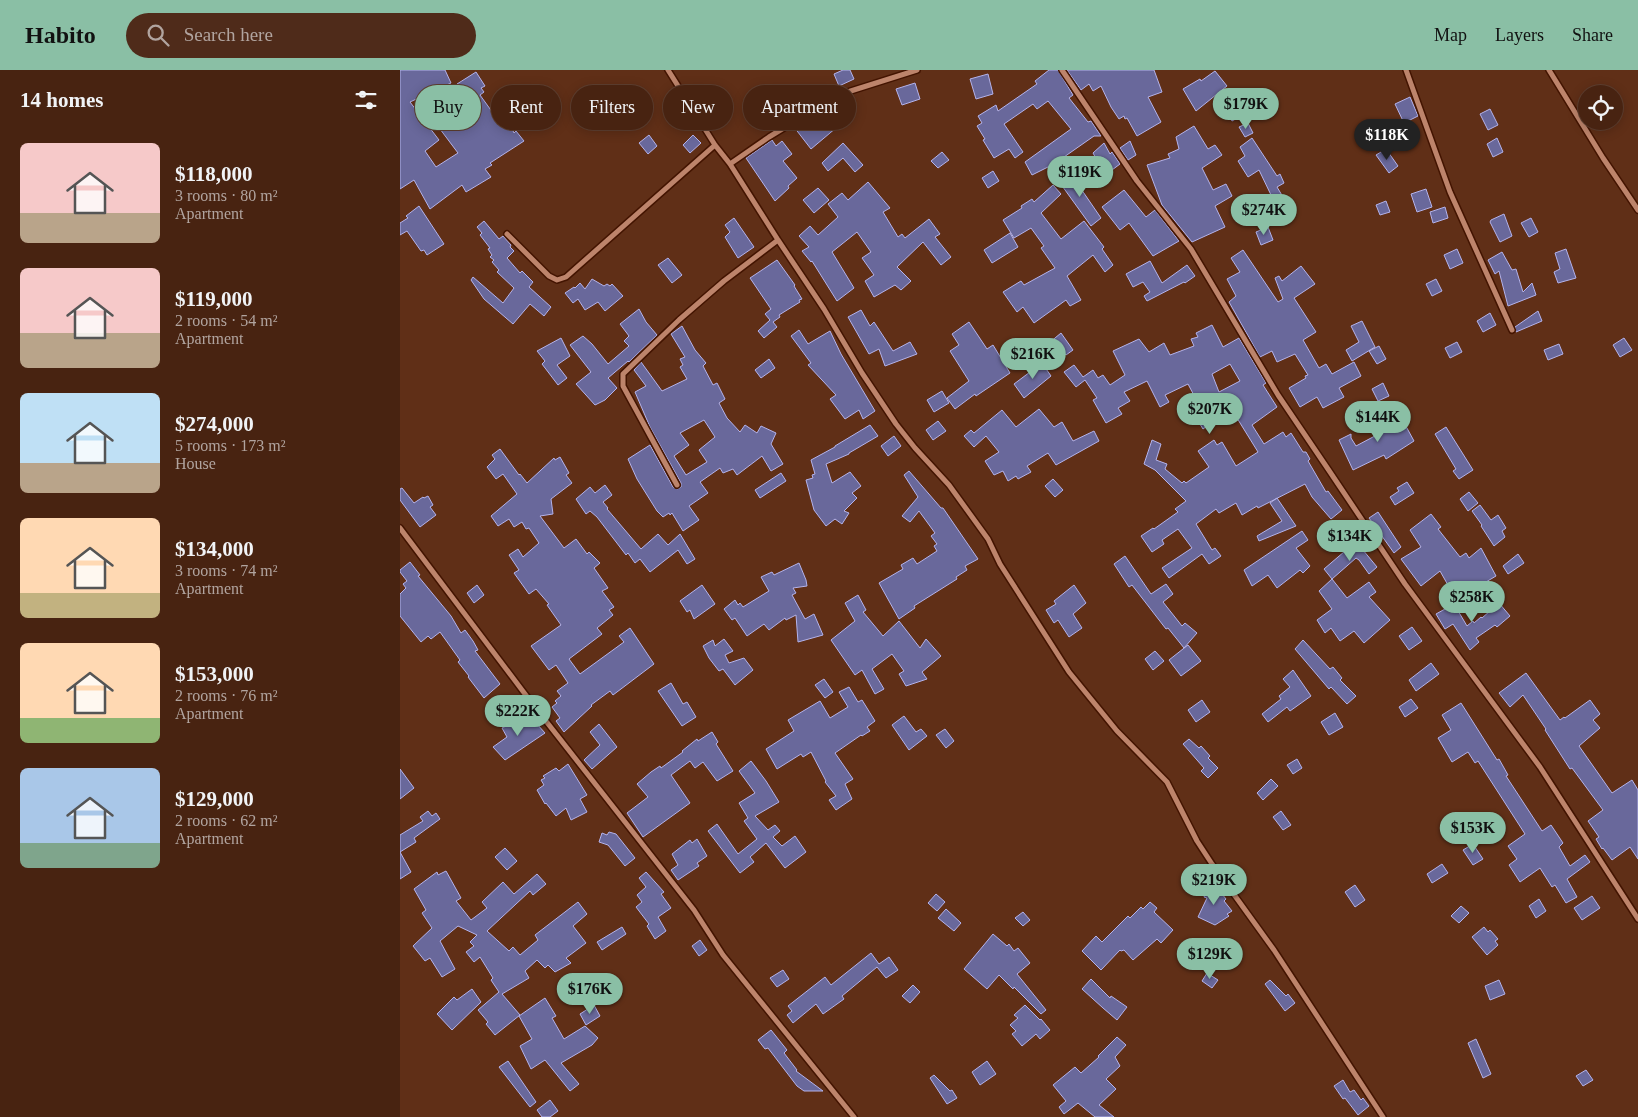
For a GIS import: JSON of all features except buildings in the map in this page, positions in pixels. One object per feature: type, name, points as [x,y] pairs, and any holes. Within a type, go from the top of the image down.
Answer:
[{"type":"street","points":[[668,70],[715,145],[730,164],[824,309],[862,373],[896,424],[949,485],[988,539],[1000,564],[1069,672],[1118,731],[1167,782],[1197,841],[1274,950],[1384,1117]]},
{"type":"street","points":[[730,164],[769,137],[838,95],[917,70]]},
{"type":"street","points":[[1062,70],[1137,181],[1191,250],[1278,394],[1314,448],[1405,584],[1540,767],[1638,919]]},
{"type":"street","points":[[1406,70],[1450,192],[1512,330]]},
{"type":"street","points":[[1549,70],[1603,158],[1638,210]]},
{"type":"street","points":[[507,234],[549,276],[557,280],[566,277],[715,145]]},
{"type":"street","points":[[677,485],[623,386],[623,374],[724,281],[778,240]]},
{"type":"street","points":[[400,528],[531,702],[694,910],[723,955],[854,1117]]}]
